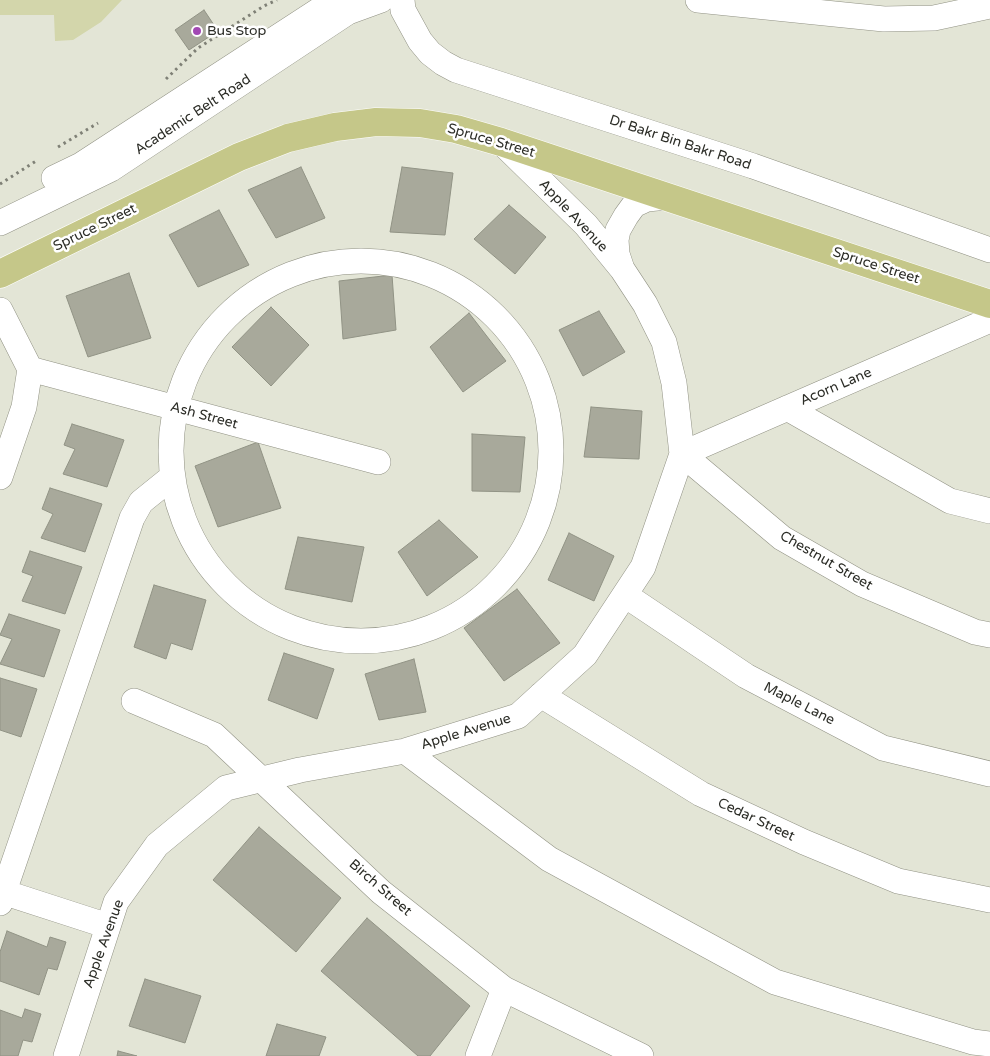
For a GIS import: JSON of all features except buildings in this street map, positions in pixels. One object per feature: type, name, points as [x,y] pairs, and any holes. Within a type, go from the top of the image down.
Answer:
[{"type":"main road","name":"Spruce Street","points":[[0,274],[239,157],[288,138],[334,127],[376,122],[420,123],[456,129],[502,142],[990,304]]},
{"type":"street","name":"Academic Belt Road","points":[[0,204],[81,165],[327,5],[340,0]]},
{"type":"street","name":"Academic Belt Road","points":[[0,223],[111,169],[348,12],[382,0]]},
{"type":"street","name":"Dr Bakr Bin Bakr Road","points":[[402,0],[403,10],[420,41],[430,53],[456,70],[753,166],[990,250]]},
{"type":"street","points":[[698,0],[884,19],[934,18],[990,6]]},
{"type":"street","name":"Apple Avenue","points":[[66,1056],[116,902],[157,845],[226,788],[300,770],[405,751],[518,716],[585,655],[643,567],[682,454],[674,383],[664,342],[645,304],[622,270],[586,225],[502,142]]},
{"type":"street","name":"Apple Avenue","points":[[622,270],[617,254],[616,240],[618,230],[626,216],[634,205],[648,199],[667,197]]},
{"type":"street","points":[[332,262],[388,262],[442,278],[488,309],[524,352],[546,404],[551,460],[540,516],[514,565],[474,605],[424,632],[369,642],[313,636],[261,615],[218,579],[188,532],[172,477],[171,442],[175,408],[196,356],[232,311],[278,279],[332,262]]},
{"type":"street","points":[[0,310],[30,369],[24,407],[0,477]]},
{"type":"street","name":"Acorn Lane","points":[[682,454],[990,320]]},
{"type":"street","name":"Ash Street","points":[[30,369],[378,462]]},
{"type":"street","points":[[787,408],[950,501],[990,511]]},
{"type":"street","name":"Chestnut Street","points":[[682,454],[782,538],[862,584],[975,632],[990,635]]},
{"type":"street","points":[[108,926],[1,895],[132,518],[141,502],[172,477]]},
{"type":"street","name":"Maple Lane","points":[[625,595],[746,676],[883,748],[990,774]]},
{"type":"street","name":"Cedar Street","points":[[541,695],[701,794],[804,842],[898,880],[990,900]]},
{"type":"street","name":"Birch Street","points":[[134,701],[214,735],[381,892],[504,989],[641,1056]]},
{"type":"street","points":[[405,751],[549,859],[775,982],[974,1042],[990,1044]]},
{"type":"street","points":[[478,1056],[504,989]]},
{"type":"path","points":[[160,85],[198,48],[264,6],[277,0]]},
{"type":"path","points":[[51,152],[101,121]]},
{"type":"path","points":[[0,184],[43,157]]},
{"type":"green space","points":[[0,0],[122,0],[101,22],[73,40],[55,41],[54,15],[0,15]]},
{"type":"place","name":"Bus Stop","points":[[197,31]]}]
